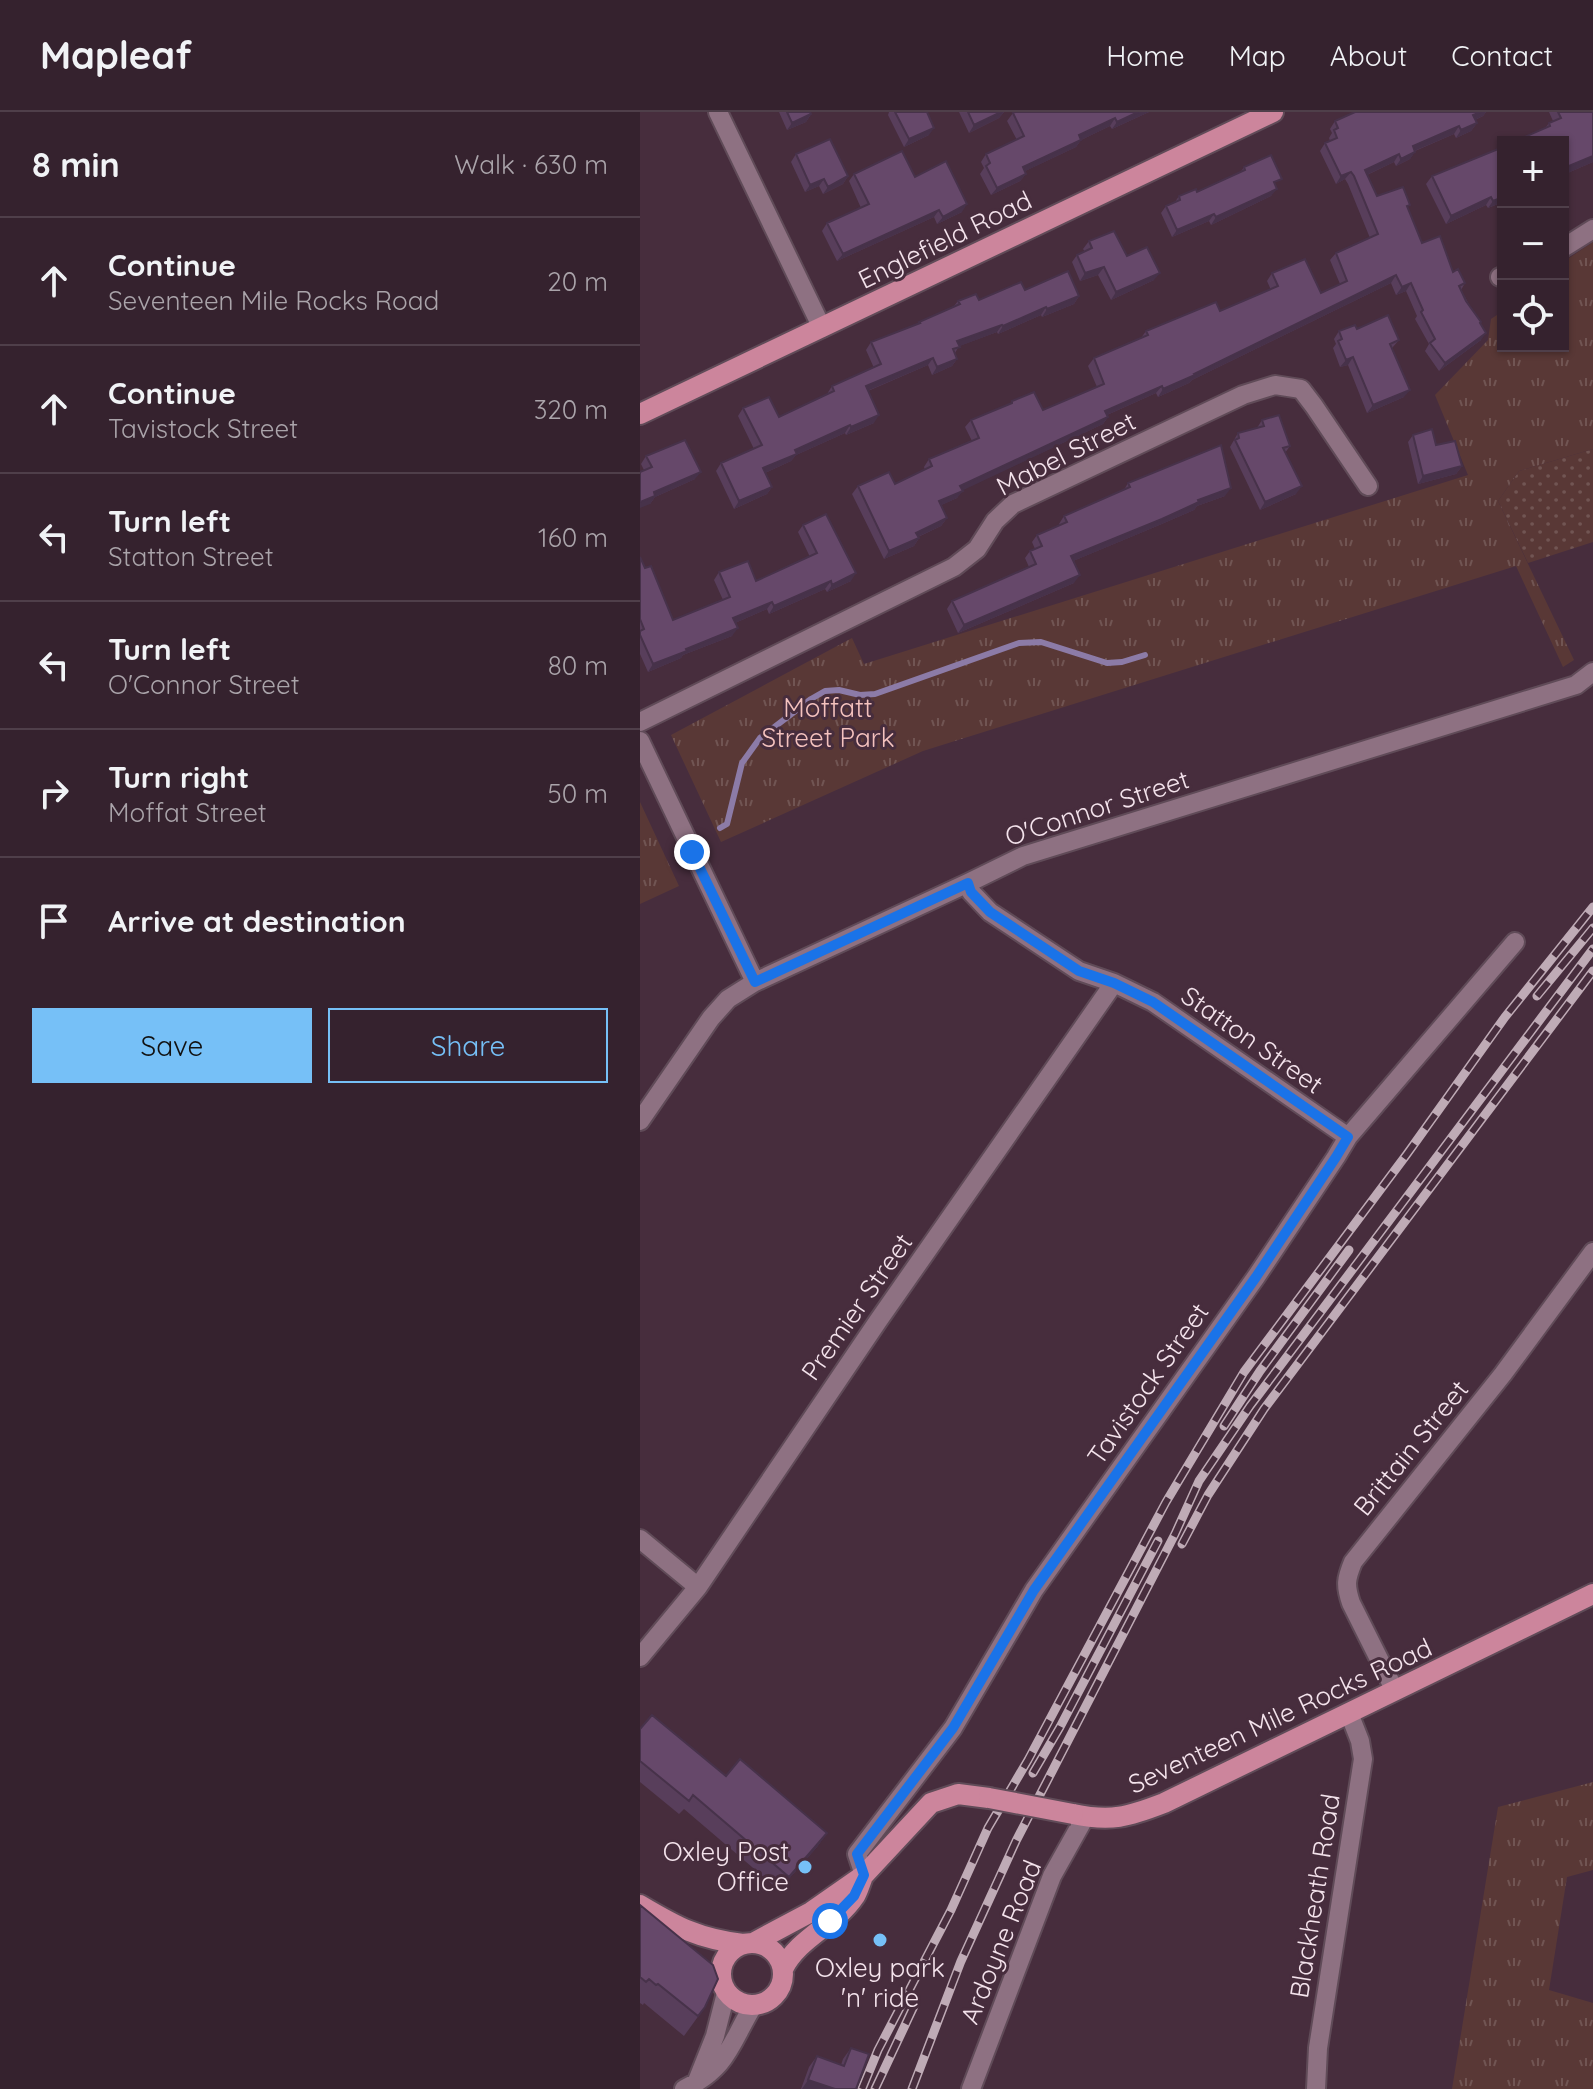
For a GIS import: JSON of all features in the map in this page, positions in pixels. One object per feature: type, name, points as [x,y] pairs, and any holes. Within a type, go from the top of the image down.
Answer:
[{"type":"main road","name":"Englefield Road","points":[[640,414],[1273,112]]},
{"type":"main road","name":"Seventeen Mile Rocks Road","points":[[748,1943],[811,1912],[864,1875],[931,1803],[958,1794],[1079,1816],[1107,1819],[1132,1815],[1164,1803],[1593,1594]]},
{"type":"main road","name":"Seventeen Mile Rocks Road","points":[[783,1969],[799,1945],[836,1916],[854,1896],[864,1875]]},
{"type":"main road","points":[[640,1907],[693,1934],[717,1941],[764,1945],[773,1951],[783,1969],[779,1989],[773,1998],[753,2006],[734,2000],[701,1961],[640,1907]]},
{"type":"main road","points":[[724,1989],[720,1974],[726,1955],[733,1948],[748,1943]]},
{"type":"street","points":[[718,112],[822,328]]},
{"type":"street","points":[[1569,244],[1593,229]]},
{"type":"street","name":"Mabel Street","points":[[640,722],[954,567],[977,549],[995,521],[1013,504],[1243,395],[1275,385],[1301,389],[1368,486]]},
{"type":"street","name":"O'Connor Street","points":[[640,1121],[711,1018],[728,999],[755,982],[1023,856],[1576,685],[1593,672]]},
{"type":"street","points":[[640,741],[755,982]]},
{"type":"street","name":"Statton Street","points":[[968,883],[971,892],[990,912],[1079,971],[1114,983],[1153,1002],[1348,1137]]},
{"type":"street","name":"Tavistock Street","points":[[864,1875],[857,1854],[953,1728],[1034,1590],[1256,1277],[1348,1137],[1515,942]]},
{"type":"street","name":"Premier Street","points":[[640,1657],[698,1587],[878,1321],[1114,983]]},
{"type":"street","name":"Brittain Street","points":[[1395,1691],[1351,1603],[1346,1579],[1353,1562],[1503,1374],[1593,1252]]},
{"type":"street","points":[[640,1539],[698,1587]]},
{"type":"street","name":"Blackheath Road","points":[[1316,2089],[1318,2048],[1363,1759],[1349,1713]]},
{"type":"street","name":"Ardoyne Road","points":[[971,2089],[1052,1876],[1079,1816]]},
{"type":"street","points":[[696,2087],[715,2036],[724,1989]]},
{"type":"street","points":[[696,2087],[725,2058],[753,2006]]},
{"type":"green space","name":"Moffatt Street Park","points":[[1593,242],[1593,449],[1519,471],[1498,501],[1574,660],[1563,667],[1516,566],[923,751],[721,842],[671,735],[852,638],[864,664],[1468,475],[1435,395],[1488,340],[1491,319],[1497,315],[1497,352],[1569,352],[1569,258]]},
{"type":"green space","points":[[1593,449],[1593,542],[1528,563],[1498,501],[1519,471]]},
{"type":"green space","points":[[640,802],[679,886],[640,904]]},
{"type":"green space","points":[[1593,1782],[1593,1870],[1567,1877],[1549,1990],[1593,2003],[1593,2089],[1452,2089],[1498,1807]]},
{"type":"building","points":[[787,112],[810,112],[811,114],[792,123]]},
{"type":"building","points":[[895,112],[927,112],[934,128],[909,139]]},
{"type":"building","points":[[968,112],[1001,112],[974,125]]},
{"type":"building","points":[[1015,112],[1138,112],[1117,122],[1115,118],[1079,135],[1081,140],[1023,167],[1026,174],[997,188],[986,166],[990,163],[986,154],[1024,136]]},
{"type":"building","points":[[1355,112],[1481,112],[1473,115],[1477,123],[1461,130],[1459,126],[1413,146],[1415,152],[1401,159],[1399,154],[1365,170],[1377,196],[1403,187],[1422,243],[1440,236],[1453,272],[1458,269],[1465,283],[1459,286],[1466,301],[1486,333],[1445,363],[1430,343],[1435,339],[1411,283],[1402,287],[1396,275],[1195,375],[1105,411],[1108,417],[960,486],[963,491],[939,501],[947,518],[916,533],[919,538],[889,551],[858,486],[889,472],[895,484],[932,466],[929,459],[979,438],[971,420],[1012,401],[1034,392],[1043,410],[1104,384],[1094,358],[1148,335],[1146,331],[1216,302],[1220,311],[1278,286],[1272,273],[1305,259],[1321,293],[1347,281],[1336,253],[1378,234],[1354,176],[1351,172],[1341,176],[1325,143],[1337,138],[1335,121]]},
{"type":"building","points":[[1558,112],[1593,112],[1593,156],[1569,166],[1569,136],[1527,136],[1561,118]]},
{"type":"building","points":[[830,139],[848,176],[828,187],[824,179],[810,185],[796,154]]},
{"type":"building","points":[[1497,149],[1497,199],[1493,201],[1491,197],[1451,216],[1432,176]]},
{"type":"building","points":[[902,151],[915,177],[946,161],[967,204],[943,217],[939,210],[843,254],[827,223],[869,204],[854,174]]},
{"type":"building","points":[[1271,155],[1282,179],[1274,182],[1277,189],[1216,217],[1214,214],[1177,230],[1166,206],[1180,200],[1179,196],[1196,189],[1197,192]]},
{"type":"building","points":[[1114,231],[1127,256],[1147,247],[1160,273],[1116,292],[1104,267],[1085,273],[1077,255],[1092,248],[1089,241]]},
{"type":"building","points":[[1068,271],[1079,296],[957,341],[960,347],[953,349],[957,359],[937,367],[933,358],[866,386],[879,415],[795,450],[797,454],[763,468],[772,487],[739,501],[721,463],[762,445],[743,408],[769,397],[779,417],[834,391],[832,386],[881,364],[871,342],[920,323],[976,294],[979,300],[1021,282],[1025,290]]},
{"type":"building","points":[[1388,315],[1399,340],[1390,344],[1410,390],[1373,405],[1353,357],[1346,360],[1338,341],[1342,339],[1339,331],[1355,325],[1357,329]]},
{"type":"building","points":[[1279,415],[1290,446],[1283,448],[1302,486],[1265,502],[1235,440],[1239,438],[1238,433],[1264,426],[1262,420]]},
{"type":"building","points":[[1432,429],[1436,445],[1455,441],[1462,466],[1423,476],[1413,435]]},
{"type":"building","points":[[685,440],[701,472],[654,492],[655,496],[640,502],[640,472],[652,467],[646,456]]},
{"type":"building","points":[[1221,445],[1231,488],[1071,556],[1080,575],[964,625],[952,601],[1036,564],[1030,551],[1042,546],[1037,535],[1067,522],[1064,516],[1130,487],[1128,483]]},
{"type":"building","points":[[826,514],[856,573],[832,585],[831,581],[774,606],[772,602],[733,618],[738,628],[653,664],[640,635],[644,629],[640,619],[640,557],[645,568],[651,566],[673,620],[730,597],[719,572],[748,561],[756,581],[817,553],[803,525]]},
{"type":"building","points":[[652,1715],[726,1776],[740,1759],[827,1833],[789,1877],[693,1795],[689,1801],[640,1761],[640,1729]]},
{"type":"building","points":[[640,1905],[713,1965],[718,1979],[698,2016],[658,1984],[649,1979],[646,1982],[640,1977]]},
{"type":"building","points":[[851,2048],[869,2054],[856,2089],[835,2089],[808,2080],[817,2056],[844,2066]]},
{"type":"waterway","points":[[720,828],[727,824],[742,763],[760,738],[825,691],[875,694],[1019,643],[1041,642],[1107,663],[1145,655]]},
{"type":"railway","points":[[862,2089],[878,2050],[951,1910],[988,1828],[1028,1760],[1166,1502],[1244,1372],[1505,1017],[1593,907]]},
{"type":"railway","points":[[1537,996],[1593,928]]},
{"type":"railway","points":[[912,2089],[961,1961],[1016,1841],[1175,1534],[1199,1481],[1250,1406],[1593,949]]},
{"type":"railway","points":[[1182,1544],[1208,1495],[1264,1409],[1593,971]]},
{"type":"railway","points":[[1224,1426],[1260,1371],[1349,1250]]},
{"type":"railway","points":[[1033,1773],[1158,1541]]},
{"type":"railway","points":[[875,2089],[915,2004]]},
{"type":"place","name":"Oxley Post Office","points":[[805,1867]]},
{"type":"place","name":"Oxley park 'n' ride","points":[[880,1940]]},
{"type":"route","points":[[692,852],[755,982],[968,883],[971,892],[990,912],[1079,971],[1114,983],[1153,1002],[1348,1137],[1256,1277],[1034,1590],[953,1728],[857,1854],[864,1875],[854,1896],[830,1921]]}]
